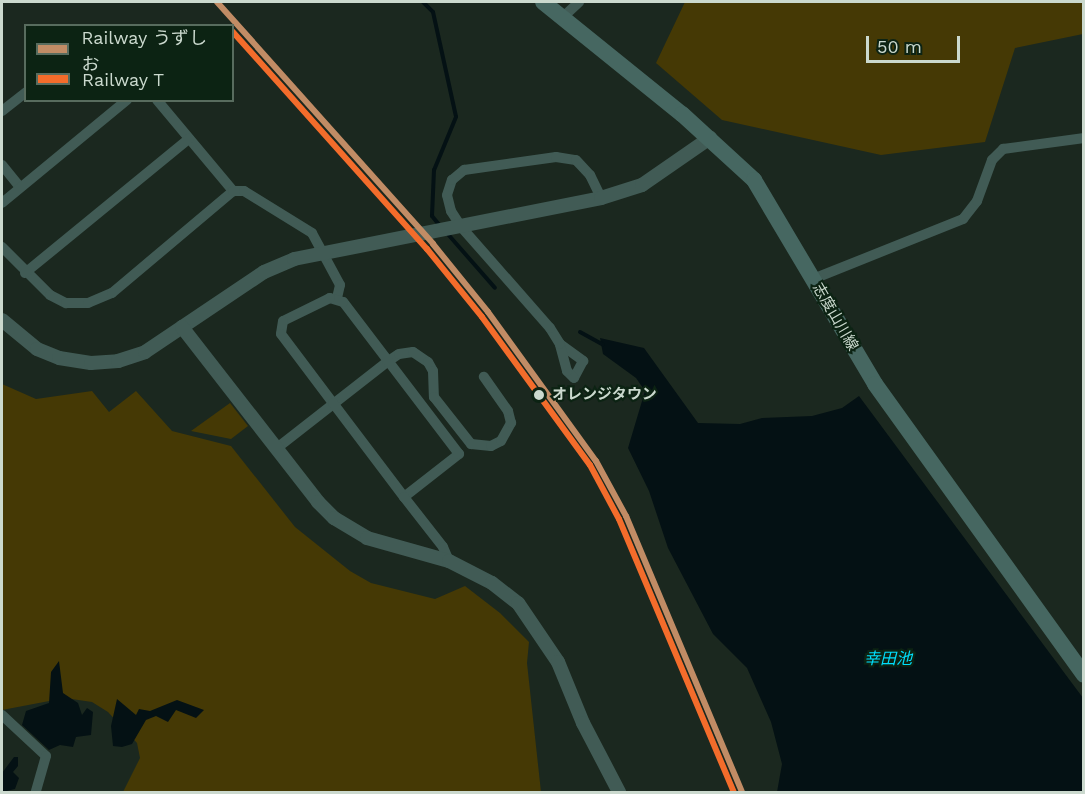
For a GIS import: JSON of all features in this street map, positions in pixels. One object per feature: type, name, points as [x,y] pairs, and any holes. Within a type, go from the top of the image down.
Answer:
[{"type":"main road","name":"志度山川線","points":[[543,2],[710,138],[753,180],[875,384],[1083,675]]},
{"type":"street","points":[[563,17],[579,2]]},
{"type":"street","points":[[2,111],[24,94]]},
{"type":"street","points":[[2,203],[125,102]]},
{"type":"street","points":[[159,102],[233,191]]},
{"type":"street","points":[[2,320],[37,349],[59,358],[90,363],[118,361],[145,352],[264,272],[294,259],[379,240],[601,198],[642,185],[710,138]]},
{"type":"street","points":[[813,279],[963,219],[977,201],[992,160],[1003,149],[1083,138]]},
{"type":"street","points":[[25,273],[189,139]]},
{"type":"street","points":[[560,344],[481,246],[462,228],[451,211],[447,195],[452,180],[464,170],[556,157],[576,160],[590,175],[601,198]]},
{"type":"street","points":[[2,165],[20,187]]},
{"type":"street","points":[[2,247],[25,273],[50,295],[66,303],[88,303],[112,293],[233,191],[244,191],[281,213],[316,239],[340,285],[337,298]]},
{"type":"street","points":[[337,298],[459,454],[404,497]]},
{"type":"street","points":[[337,298],[283,321],[281,334],[443,547],[449,561]]},
{"type":"street","points":[[182,327],[318,502],[351,531],[449,561],[492,583],[518,603],[541,633],[619,792]]},
{"type":"street","points":[[277,448],[387,362],[412,352],[428,362],[433,371],[434,397],[471,444],[479,447],[501,441],[510,423],[508,411],[484,377]]},
{"type":"street","points":[[2,715],[46,756],[36,792]]},
{"type":"shaded area","points":[[685,2],[1083,2],[1083,34],[1015,48],[985,142],[881,155],[722,120],[656,63]]},
{"type":"shaded area","points":[[2,384],[36,399],[92,391],[109,412],[136,391],[172,431],[231,446],[295,527],[350,571],[371,583],[435,599],[465,586],[500,613],[529,642],[527,663],[541,792],[123,792],[140,758],[137,743],[108,712],[92,702],[65,698],[2,710]]},
{"type":"shaded area","points":[[230,403],[248,426],[231,439],[191,431]]},
{"type":"water","name":"幸田池","points":[[600,338],[644,348],[698,423],[740,424],[762,418],[812,416],[842,408],[859,396],[1083,698],[1083,792],[777,792],[782,764],[771,722],[747,668],[713,634],[668,548],[649,491],[628,448],[645,391],[636,378],[603,354]]},
{"type":"water","points":[[59,661],[63,693],[78,703],[82,715],[87,708],[93,712],[91,735],[76,737],[73,747],[60,745],[49,750],[22,725],[26,711],[49,703],[51,672]]},
{"type":"water","points":[[117,699],[136,715],[139,709],[150,711],[177,700],[204,710],[196,718],[176,710],[168,722],[156,716],[146,720],[132,744],[122,747],[113,746],[111,726]]},
{"type":"water","points":[[14,757],[18,757],[18,766],[13,772],[19,778],[15,789],[2,792],[2,773]]},
{"type":"waterway","points":[[423,2],[433,12],[456,117],[434,170],[432,216],[441,227]]},
{"type":"waterway","points":[[446,232],[495,288]]},
{"type":"waterway","points":[[580,332],[603,345]]},
{"type":"rail line","name":"うずしお","points":[[217,2],[433,244],[488,312],[596,461],[626,516],[742,792]]},
{"type":"rail line","name":"T","points":[[234,33],[427,249],[482,317],[590,465],[619,519],[734,792]]},
{"type":"place","name":"オレンジタウン","points":[[539,395]]}]
